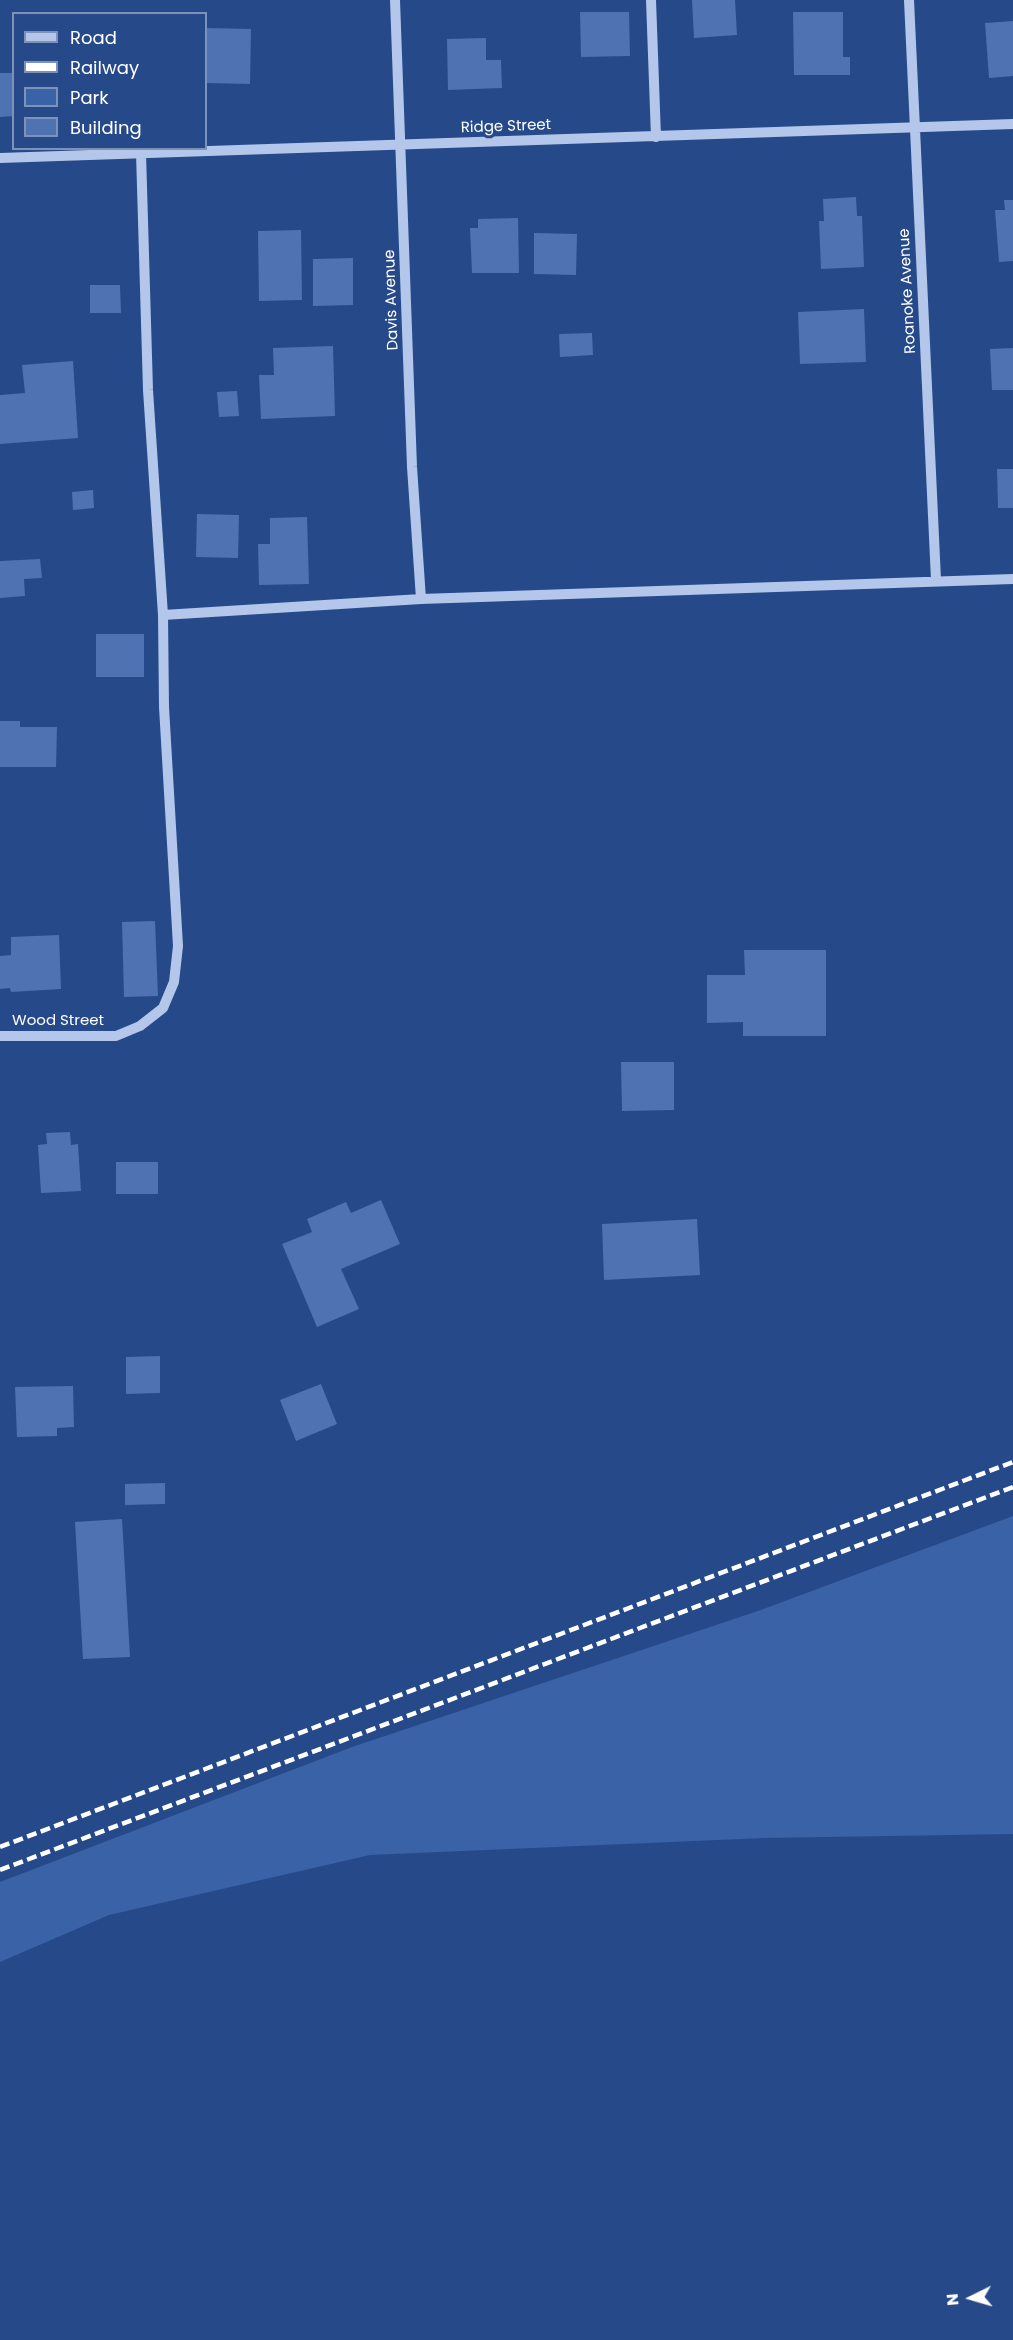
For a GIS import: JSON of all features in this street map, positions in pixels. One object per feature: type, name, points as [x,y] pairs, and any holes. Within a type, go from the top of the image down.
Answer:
[{"type":"street","name":"Davis Avenue","points":[[395,0],[412,467],[421,599]]},
{"type":"street","points":[[651,0],[656,136]]},
{"type":"street","name":"Roanoke Avenue","points":[[909,0],[936,580]]},
{"type":"street","name":"Ridge Street","points":[[0,158],[1013,124]]},
{"type":"street","points":[[141,153],[148,390],[163,615],[421,599],[1013,579]]},
{"type":"street","name":"Wood Street","points":[[0,1036],[116,1036],[140,1026],[163,1008],[174,982],[178,946],[164,707],[163,615]]},
{"type":"green space","points":[[1013,1516],[1013,1834],[764,1838],[370,1855],[109,1915],[0,1962],[0,1882],[352,1747],[758,1611]]},
{"type":"building","points":[[692,0],[735,0],[737,35],[694,38]]},
{"type":"building","points":[[580,12],[629,12],[630,56],[581,57]]},
{"type":"building","points":[[793,12],[843,12],[843,57],[850,57],[850,75],[794,75]]},
{"type":"building","points":[[1013,21],[1013,76],[989,78],[985,23]]},
{"type":"building","points":[[207,28],[251,29],[250,84],[207,83]]},
{"type":"building","points":[[486,38],[486,60],[501,60],[502,88],[448,90],[447,39]]},
{"type":"building","points":[[0,73],[12,73],[12,116],[0,117]]},
{"type":"building","points":[[856,197],[857,216],[862,216],[864,267],[821,269],[819,221],[824,221],[823,199]]},
{"type":"building","points":[[1004,200],[1013,200],[1013,261],[999,262],[995,210],[1005,210]]},
{"type":"building","points":[[518,218],[519,273],[472,273],[470,228],[478,228],[478,219]]},
{"type":"building","points":[[301,230],[302,300],[259,301],[258,231]]},
{"type":"building","points":[[534,233],[577,234],[576,275],[534,274]]},
{"type":"building","points":[[353,258],[353,305],[313,306],[313,259]]},
{"type":"building","points":[[90,285],[120,285],[121,313],[90,313]]},
{"type":"building","points":[[864,309],[866,362],[800,364],[798,312]]},
{"type":"building","points":[[592,333],[593,355],[560,357],[559,334]]},
{"type":"building","points":[[333,346],[335,416],[261,419],[259,375],[274,375],[273,348]]},
{"type":"building","points":[[1013,348],[1013,390],[992,390],[990,349]]},
{"type":"building","points":[[73,361],[78,438],[0,444],[0,395],[25,393],[22,365]]},
{"type":"building","points":[[237,391],[239,416],[219,417],[217,392]]},
{"type":"building","points":[[997,469],[1013,469],[1013,508],[998,508]]},
{"type":"building","points":[[93,490],[94,508],[73,510],[72,492]]},
{"type":"building","points":[[197,514],[239,515],[238,558],[196,557]]},
{"type":"building","points":[[307,517],[309,584],[259,585],[258,544],[270,544],[270,518]]},
{"type":"building","points":[[40,559],[42,578],[24,579],[25,596],[0,598],[0,561]]},
{"type":"building","points":[[96,634],[144,634],[144,677],[96,677]]},
{"type":"building","points":[[0,721],[20,721],[20,727],[57,727],[56,767],[0,767]]},
{"type":"building","points":[[155,921],[158,996],[124,997],[122,922]]},
{"type":"building","points":[[59,935],[61,989],[11,992],[10,988],[0,989],[0,956],[11,955],[11,937]]},
{"type":"building","points":[[744,950],[826,950],[826,1036],[743,1036],[743,1022],[707,1023],[707,975],[745,975]]},
{"type":"building","points":[[621,1062],[674,1062],[674,1110],[622,1111]]},
{"type":"building","points":[[70,1132],[71,1145],[78,1144],[81,1191],[41,1193],[38,1145],[47,1144],[46,1133]]},
{"type":"building","points":[[116,1162],[158,1162],[158,1194],[116,1194]]},
{"type":"building","points":[[381,1200],[400,1244],[341,1269],[359,1309],[317,1327],[282,1244],[312,1232],[307,1219],[346,1202],[351,1213]]},
{"type":"building","points":[[697,1219],[700,1275],[604,1280],[602,1224]]},
{"type":"building","points":[[160,1356],[160,1393],[126,1394],[126,1357]]},
{"type":"building","points":[[321,1384],[337,1424],[296,1441],[280,1400]]},
{"type":"building","points":[[73,1386],[74,1427],[57,1428],[57,1436],[17,1437],[15,1387]]},
{"type":"building","points":[[165,1483],[165,1504],[125,1505],[125,1484]]},
{"type":"building","points":[[122,1519],[130,1657],[83,1659],[75,1522]]},
{"type":"railway","points":[[0,1847],[1013,1462]]},
{"type":"railway","points":[[0,1870],[1013,1487]]}]
